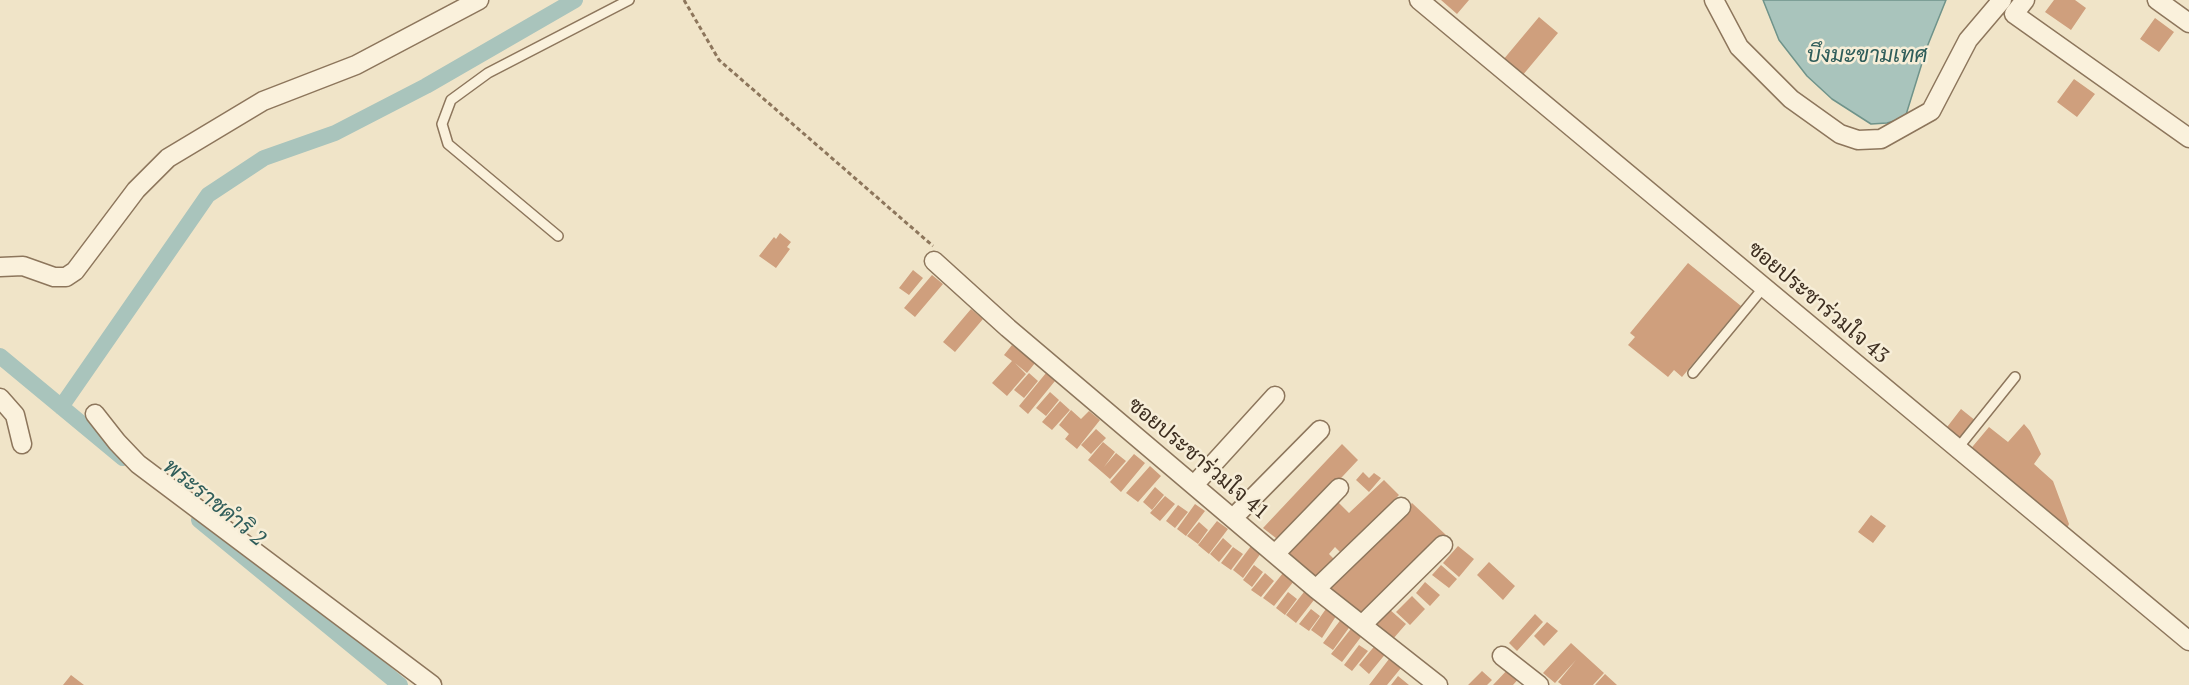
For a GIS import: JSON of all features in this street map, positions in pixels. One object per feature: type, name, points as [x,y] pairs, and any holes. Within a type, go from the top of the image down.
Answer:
[{"type":"street","points":[[0,267],[23,266],[54,277],[66,277],[75,272],[136,190],[168,158],[263,101],[356,65],[479,0]]},
{"type":"street","name":"ซอยประชาร่วมใจ 43","points":[[1419,0],[2189,640]]},
{"type":"street","points":[[1714,0],[1739,47],[1791,99],[1840,134],[1858,140],[1881,139],[1931,111],[1968,40],[2002,0]]},
{"type":"street","points":[[2025,0],[2014,14],[2189,138]]},
{"type":"street","points":[[2157,0],[2189,23]]},
{"type":"street","name":"ซอยประชาร่วมใจ 41","points":[[937,257],[1008,328],[1316,589],[1438,685]]},
{"type":"street","points":[[1194,485],[1275,396]]},
{"type":"street","points":[[0,398],[15,416],[22,444]]},
{"type":"street","points":[[96,414],[117,442],[138,464],[432,685]]},
{"type":"street","points":[[1233,518],[1320,430]]},
{"type":"street","points":[[1275,554],[1340,488]]},
{"type":"street","points":[[1316,589],[1401,507]]},
{"type":"street","points":[[1362,625],[1443,545]]},
{"type":"street","points":[[1502,656],[1539,685]]},
{"type":"lane","points":[[558,236],[448,144],[442,124],[451,100],[488,74],[629,0]]},
{"type":"lane","points":[[1694,373],[1764,287]]},
{"type":"lane","points":[[1958,448],[2015,377]]},
{"type":"path","points":[[684,0],[719,60],[937,257]]},
{"type":"water","name":"บึงมะขามเทศ","points":[[1763,0],[1946,0],[1927,47],[1905,118],[1871,124],[1832,99],[1807,76],[1779,40]]},
{"type":"building","points":[[1441,0],[1469,0],[1457,14]]},
{"type":"building","points":[[2054,0],[2075,0],[2086,8],[2071,30],[2045,12]]},
{"type":"building","points":[[1539,17],[1558,33],[1522,76],[1503,60]]},
{"type":"building","points":[[2155,18],[2174,32],[2159,52],[2140,39]]},
{"type":"building","points":[[2074,79],[2095,94],[2077,117],[2057,102]]},
{"type":"building","points":[[780,233],[791,242],[787,247],[790,249],[776,268],[759,256]]},
{"type":"building","points":[[1688,263],[1741,306],[1682,377],[1674,370],[1668,377],[1628,345],[1635,337],[1630,333]]},
{"type":"building","points":[[913,270],[923,278],[909,295],[899,288]]},
{"type":"building","points":[[932,275],[943,284],[915,317],[904,308]]},
{"type":"building","points":[[971,309],[983,319],[955,352],[943,342]]},
{"type":"building","points":[[1012,345],[1035,363],[1027,373],[1015,363],[1026,374],[1007,396],[992,383],[1012,361],[1004,355]]},
{"type":"building","points":[[1029,373],[1038,381],[1024,398],[1014,390]]},
{"type":"building","points":[[1046,373],[1055,381],[1028,414],[1019,406]]},
{"type":"building","points":[[1050,392],[1059,400],[1046,416],[1036,408]]},
{"type":"building","points":[[1060,401],[1070,410],[1052,430],[1042,422]]},
{"type":"building","points":[[1961,409],[1976,421],[1959,443],[1944,431]]},
{"type":"building","points":[[1071,410],[1081,419],[1089,411],[1100,420],[1077,449],[1065,439],[1069,434],[1059,425]]},
{"type":"building","points":[[2024,424],[2041,454],[2034,464],[2053,481],[2069,524],[2065,533],[1968,452],[1989,427],[2008,442]]},
{"type":"building","points":[[1096,429],[1106,438],[1091,454],[1081,445]]},
{"type":"building","points":[[1103,442],[1115,452],[1104,467],[1116,453],[1126,461],[1110,479],[1088,460]]},
{"type":"building","points":[[1342,444],[1358,460],[1281,542],[1263,528]]},
{"type":"building","points":[[1134,454],[1145,463],[1121,492],[1110,482]]},
{"type":"building","points":[[1150,466],[1161,476],[1138,502],[1126,493]]},
{"type":"building","points":[[1363,472],[1369,478],[1374,473],[1381,478],[1369,492],[1356,480]]},
{"type":"building","points":[[1384,480],[1399,495],[1342,554],[1335,547],[1329,554],[1335,560],[1318,580],[1284,552],[1336,500],[1349,513]]},
{"type":"building","points":[[1155,487],[1164,495],[1152,510],[1143,502]]},
{"type":"building","points":[[1165,496],[1175,504],[1160,521],[1150,513]]},
{"type":"building","points":[[1412,503],[1446,535],[1365,619],[1328,586]]},
{"type":"building","points":[[1195,504],[1205,511],[1186,536],[1177,529]]},
{"type":"building","points":[[1178,505],[1188,512],[1175,528],[1166,521]]},
{"type":"building","points":[[1871,515],[1886,526],[1873,543],[1858,532]]},
{"type":"building","points":[[1217,521],[1228,529],[1209,554],[1198,545]]},
{"type":"building","points":[[1199,522],[1208,530],[1198,544],[1187,536]]},
{"type":"building","points":[[1223,538],[1232,546],[1219,562],[1210,554]]},
{"type":"building","points":[[1251,546],[1261,553],[1243,578],[1233,570]]},
{"type":"building","points":[[1458,546],[1474,559],[1459,577],[1443,563]]},
{"type":"building","points":[[1233,547],[1243,554],[1231,570],[1221,563]]},
{"type":"building","points":[[1489,562],[1515,586],[1503,600],[1477,575]]},
{"type":"building","points":[[1254,565],[1263,572],[1252,587],[1243,580]]},
{"type":"building","points":[[1441,565],[1457,579],[1449,588],[1432,575]]},
{"type":"building","points":[[1265,573],[1274,581],[1261,597],[1251,590]]},
{"type":"building","points":[[1283,573],[1294,581],[1274,606],[1263,598]]},
{"type":"building","points":[[1425,582],[1440,595],[1430,606],[1416,593]]},
{"type":"building","points":[[1288,592],[1297,599],[1285,615],[1276,608]]},
{"type":"building","points":[[1304,592],[1314,600],[1296,623],[1286,615]]},
{"type":"building","points":[[1412,596],[1425,609],[1410,625],[1396,612]]},
{"type":"building","points":[[1328,606],[1338,613],[1322,638],[1311,630]]},
{"type":"building","points":[[1311,609],[1320,616],[1309,631],[1299,624]]},
{"type":"building","points":[[1389,609],[1406,624],[1393,639],[1376,624]]},
{"type":"building","points":[[1535,614],[1543,622],[1517,651],[1509,643]]},
{"type":"building","points":[[1342,618],[1351,625],[1333,650],[1323,643]]},
{"type":"building","points":[[1547,622],[1558,631],[1544,646],[1534,636]]},
{"type":"building","points":[[1354,625],[1364,633],[1342,662],[1331,654]]},
{"type":"building","points":[[1377,643],[1387,652],[1369,674],[1359,665]]},
{"type":"building","points":[[1571,643],[1604,673],[1593,685],[1562,685],[1558,682],[1576,660],[1555,683],[1543,673]]},
{"type":"building","points":[[1359,645],[1368,651],[1352,671],[1344,665]]},
{"type":"building","points":[[1389,659],[1401,668],[1387,685],[1369,685]]},
{"type":"building","points":[[1510,667],[1521,676],[1513,685],[1493,685]]},
{"type":"building","points":[[1482,671],[1492,680],[1487,685],[1468,685]]},
{"type":"building","points":[[1605,674],[1617,685],[1595,685]]},
{"type":"building","points":[[71,675],[84,685],[63,685]]},
{"type":"building","points":[[1398,676],[1409,685],[1391,685]]},
{"type":"waterway","points":[[61,407],[208,195],[264,158],[335,133],[426,86],[575,0]]},
{"type":"waterway","name":"พระราชดำริ 2","points":[[0,356],[123,458]]},
{"type":"waterway","name":"พระราชดำริ 2","points":[[199,520],[400,685]]}]
